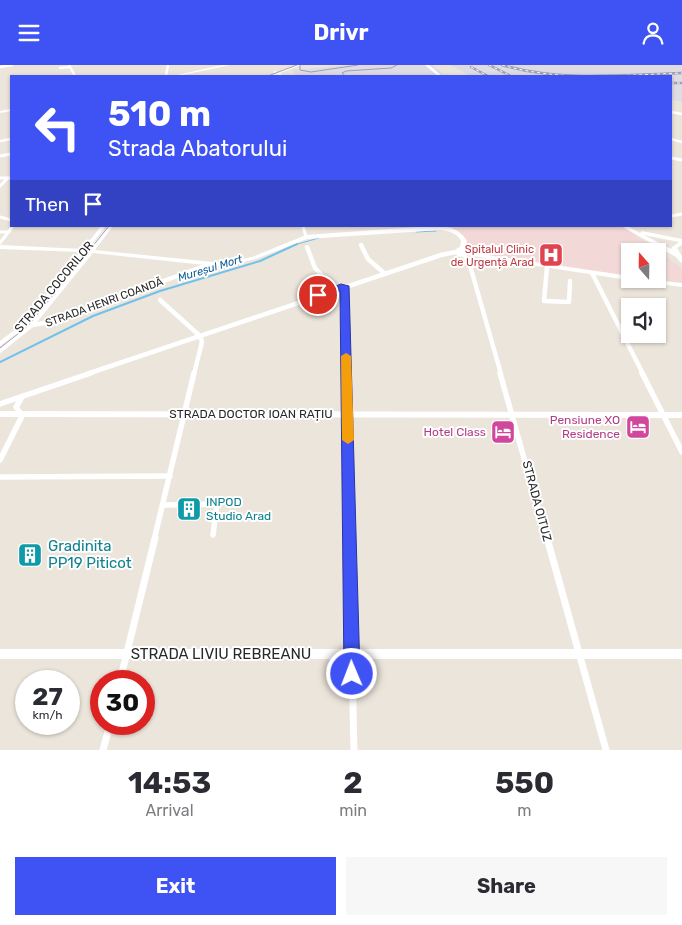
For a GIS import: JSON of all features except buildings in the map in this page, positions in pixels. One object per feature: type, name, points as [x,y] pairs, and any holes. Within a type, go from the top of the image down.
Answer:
[{"type":"street","points":[[0,67],[12,65]]},
{"type":"street","points":[[179,75],[228,65]]},
{"type":"street","points":[[278,74],[294,65]]},
{"type":"street","points":[[278,74],[299,65]]},
{"type":"street","points":[[428,65],[439,75]]},
{"type":"street","points":[[60,68],[69,66]]},
{"type":"street","points":[[673,140],[682,142]]},
{"type":"street","points":[[0,178],[9,178]]},
{"type":"street","points":[[0,187],[9,178]]},
{"type":"street","points":[[0,243],[12,227]]},
{"type":"street","name":"STRADA COCORILOR","points":[[0,351],[31,326],[103,227]]},
{"type":"street","name":"STRADA COCORILOR","points":[[0,344],[23,326],[110,227]]},
{"type":"street","points":[[303,227],[306,237]]},
{"type":"street","points":[[626,227],[676,255],[682,261]]},
{"type":"street","name":"STRADA HENRI COANDĂ","points":[[23,326],[60,319],[210,265],[227,265],[254,258],[306,237],[436,228],[458,233],[464,241],[461,252]]},
{"type":"street","points":[[630,230],[682,242]]},
{"type":"street","points":[[0,232],[9,232]]},
{"type":"street","points":[[676,255],[675,246],[682,242]]},
{"type":"street","points":[[361,245],[368,259],[384,273]]},
{"type":"street","points":[[0,247],[88,250],[210,265]]},
{"type":"street","points":[[307,247],[315,268],[335,289]]},
{"type":"street","points":[[0,404],[335,289],[441,255],[461,252],[547,267],[621,277]]},
{"type":"street","name":"STRADA OITUZ","points":[[461,252],[469,262],[606,750]]},
{"type":"street","points":[[547,267],[544,301],[569,303],[570,281]]},
{"type":"street","points":[[592,273],[682,451]]},
{"type":"street","points":[[666,283],[682,285]]},
{"type":"street","points":[[344,286],[354,750]]},
{"type":"street","points":[[122,670],[202,342],[200,335],[160,301]]},
{"type":"street","points":[[0,460],[22,414],[16,407],[24,395]]},
{"type":"street","name":"STRADA DOCTOR IOAN RAȚIU","points":[[0,414],[682,415]]},
{"type":"street","points":[[0,477],[170,476]]},
{"type":"street","points":[[163,505],[217,504],[213,535]]},
{"type":"street","name":"STRADA LIVIU REBREANU","points":[[0,654],[682,654]]},
{"type":"street","points":[[103,750],[107,735]]},
{"type":"shaded area","points":[[352,65],[433,65],[444,75],[295,75],[292,70]]},
{"type":"shaded area","points":[[450,65],[682,65],[682,102],[672,100],[672,75],[469,75]]},
{"type":"shaded area","name":"Spitalul Clinic de Urgență Arad","points":[[456,227],[624,227],[647,243],[621,243],[621,276],[465,253],[464,242],[450,230]]},
{"type":"shaded area","name":"Spitalul Clinic de Urgență Arad","points":[[666,257],[679,266],[682,270],[682,284],[666,282]]},
{"type":"waterway","name":"Mureșul Mort","points":[[416,232],[436,231]]},
{"type":"waterway","name":"Mureșul Mort","points":[[296,244],[319,238]]},
{"type":"waterway","name":"Mureșul Mort","points":[[0,362],[93,316],[160,291],[260,261],[296,244]]},
{"type":"tram line","points":[[271,75],[297,65]]},
{"type":"tram line","points":[[300,65],[300,70],[311,72],[358,65]]},
{"type":"tram line","points":[[344,75],[342,73],[346,71],[391,68],[397,65]]},
{"type":"tram line","points":[[0,348],[28,326],[108,227]]},
{"type":"railway","points":[[489,65],[509,75]]},
{"type":"railway","points":[[502,65],[558,75]]},
{"type":"railway","points":[[471,67],[486,75]]},
{"type":"railway","points":[[637,75],[682,73]]},
{"type":"railway","points":[[672,83],[681,83]]},
{"type":"slow traffic","points":[[346,356],[348,440]]},
{"type":"place","name":"Spitalul Clinic de Urgență Arad","points":[[551,255]]},
{"type":"place","name":"Pensiune XO Residence","points":[[638,427]]},
{"type":"place","name":"Hotel Class","points":[[503,432]]},
{"type":"place","name":"INPOD Studio Arad","points":[[189,509]]},
{"type":"place","name":"Gradinita PP19 Piticot","points":[[30,555]]},
{"type":"route","points":[[318,295],[344,286],[352,674]]}]
